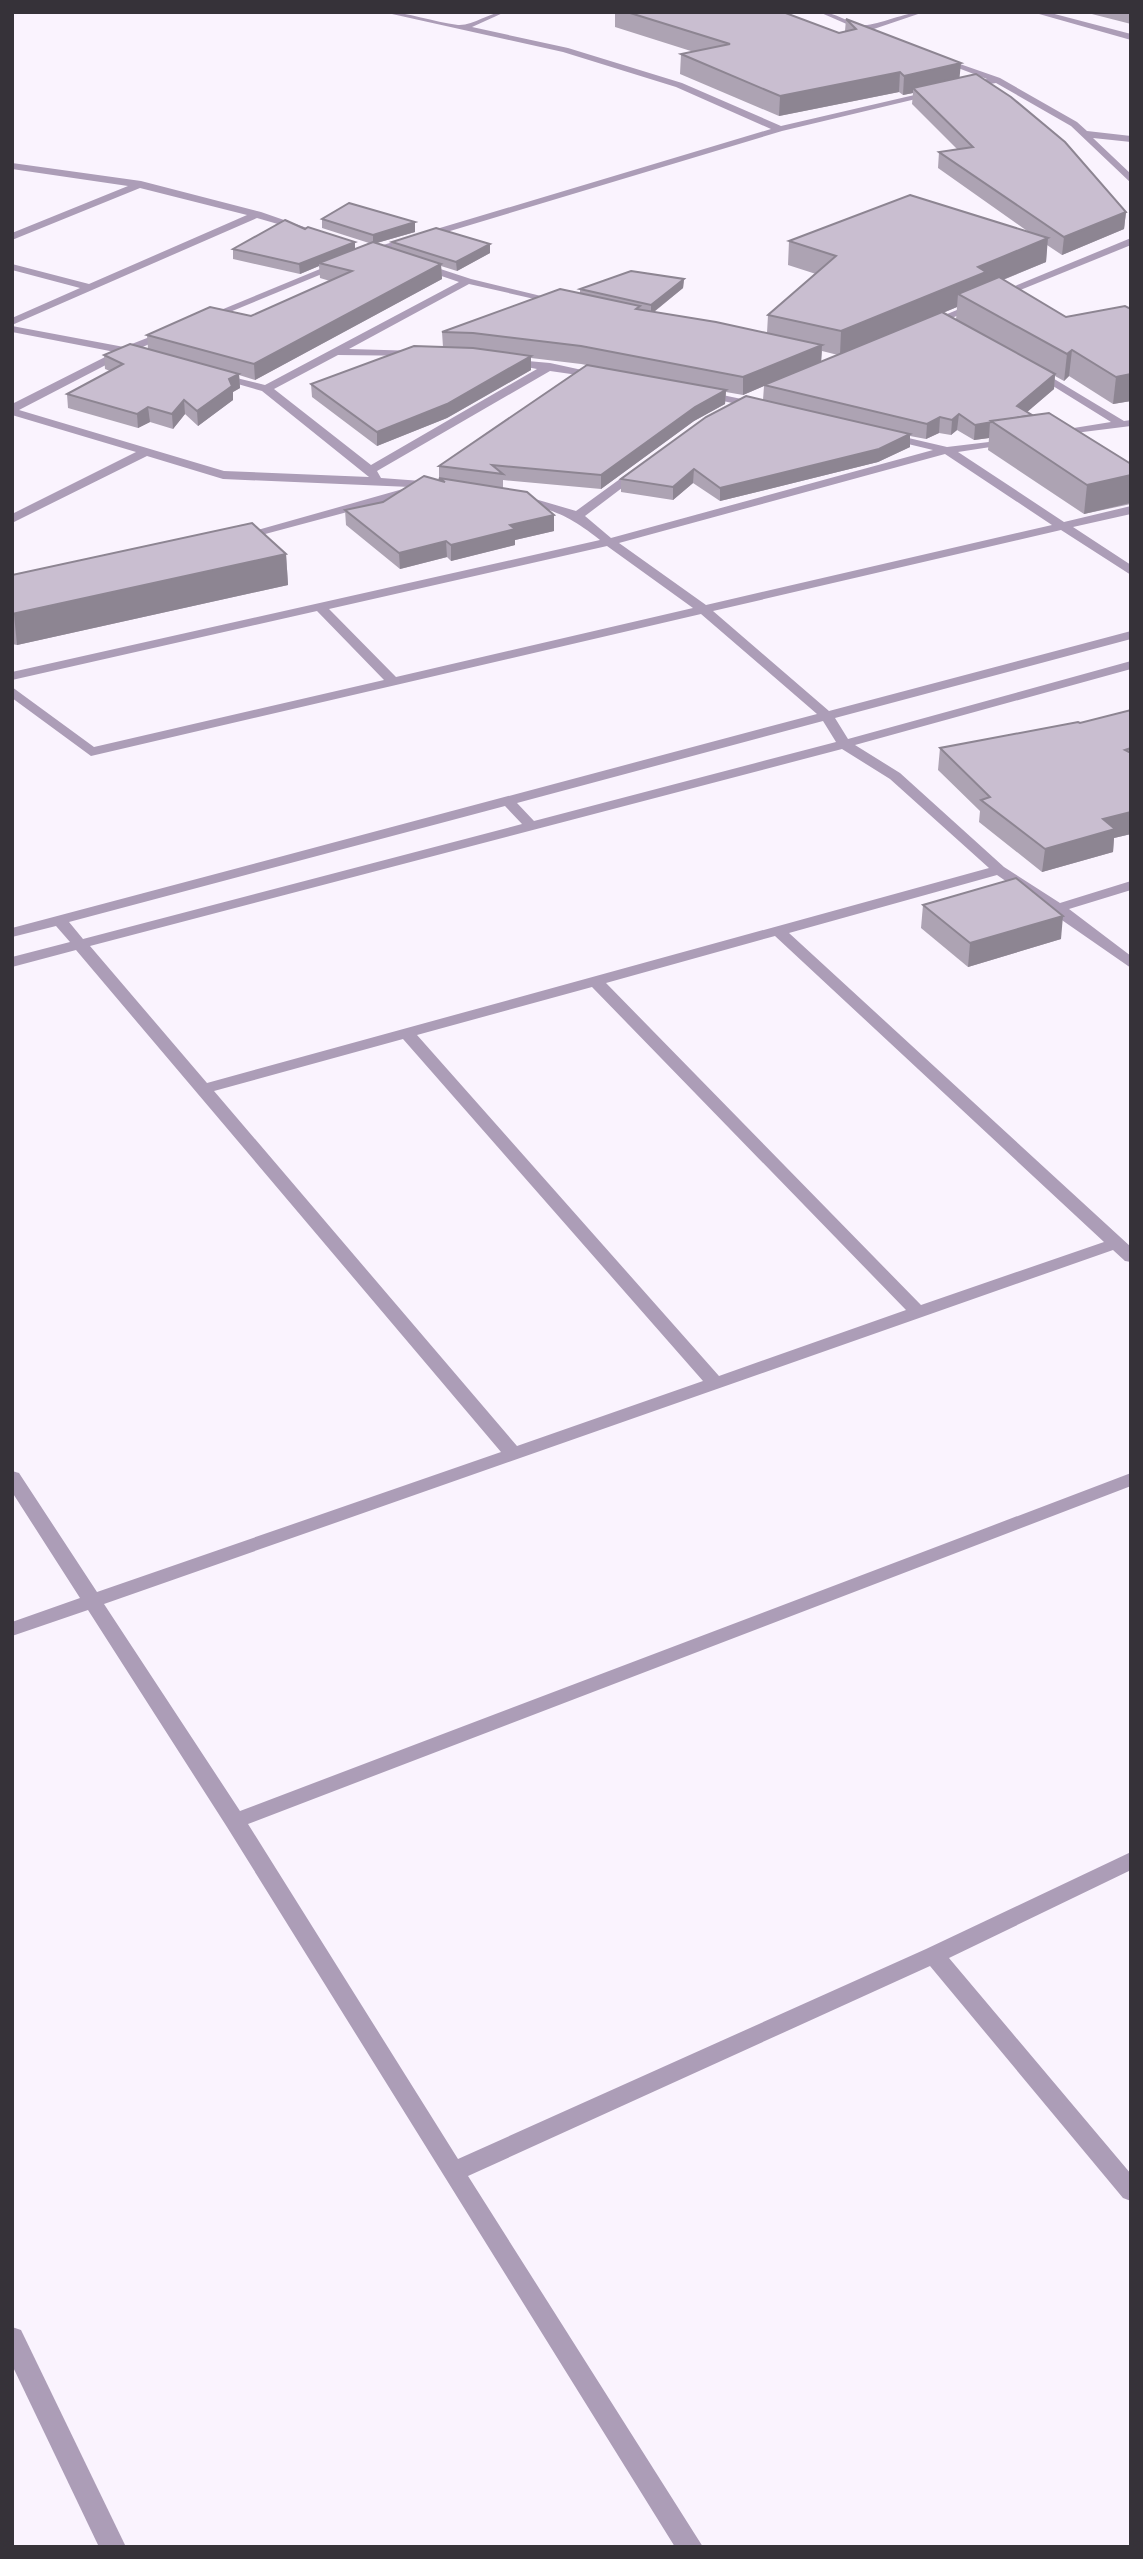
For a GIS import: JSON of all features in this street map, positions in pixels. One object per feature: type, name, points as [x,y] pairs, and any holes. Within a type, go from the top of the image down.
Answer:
[{"type":"street","points":[[387,12],[565,50],[679,85],[780,129]]},
{"type":"street","points":[[463,28],[501,12]]},
{"type":"street","points":[[823,12],[875,33]]},
{"type":"street","points":[[863,28],[920,12]]},
{"type":"street","points":[[1036,12],[1131,37]]},
{"type":"street","points":[[924,52],[998,80],[1074,124],[1131,180]]},
{"type":"street","points":[[958,88],[998,80]]},
{"type":"street","points":[[372,251],[780,129],[945,91]]},
{"type":"street","points":[[1085,134],[1131,139]]},
{"type":"street","points":[[12,166],[74,172],[141,184],[308,230]]},
{"type":"street","points":[[12,237],[141,184]]},
{"type":"street","points":[[12,322],[257,214]]},
{"type":"street","points":[[914,330],[1131,241]]},
{"type":"street","points":[[360,251],[372,251],[396,258]]},
{"type":"street","points":[[187,326],[348,261]]},
{"type":"street","points":[[408,262],[468,281],[567,303]]},
{"type":"street","points":[[12,267],[88,287]]},
{"type":"street","points":[[266,389],[468,281]]},
{"type":"street","points":[[939,319],[952,325]]},
{"type":"street","points":[[12,330],[126,350],[151,358]]},
{"type":"street","points":[[12,410],[126,350],[175,331]]},
{"type":"street","points":[[338,352],[428,354]]},
{"type":"street","points":[[499,359],[615,378]]},
{"type":"street","points":[[1022,362],[1126,423]]},
{"type":"street","points":[[374,476],[550,366]]},
{"type":"street","points":[[202,372],[266,389],[374,476]]},
{"type":"street","points":[[722,413],[767,391]]},
{"type":"street","points":[[692,392],[771,408]]},
{"type":"street","points":[[12,410],[223,475],[374,476],[455,489]]},
{"type":"street","points":[[12,676],[609,542],[947,450],[1126,423]]},
{"type":"street","points":[[879,434],[947,450],[1131,571]]},
{"type":"street","points":[[12,519],[146,452]]},
{"type":"street","points":[[577,516],[644,466]]},
{"type":"street","points":[[228,540],[430,485]]},
{"type":"street","points":[[503,496],[552,506],[577,516],[703,609],[827,716],[844,744],[895,776],[999,870],[1058,908],[1131,963]]},
{"type":"street","points":[[12,691],[91,752],[1131,510]]},
{"type":"street","points":[[320,607],[393,681]]},
{"type":"street","points":[[12,933],[1131,635]]},
{"type":"street","points":[[12,962],[532,827],[1131,665]]},
{"type":"street","points":[[508,801],[532,827]]},
{"type":"street","points":[[204,1089],[999,870]]},
{"type":"street","points":[[1058,908],[1131,885]]},
{"type":"street","points":[[60,921],[513,1454]]},
{"type":"street","points":[[778,931],[1131,1257]]},
{"type":"street","points":[[595,981],[918,1312]]},
{"type":"street","points":[[406,1033],[715,1383]]},
{"type":"street","points":[[12,1629],[1114,1244]]},
{"type":"street","points":[[12,1477],[235,1821],[690,2547]]},
{"type":"street","points":[[235,1821],[1131,1479]]},
{"type":"street","points":[[453,2172],[934,1955],[1131,1860]]},
{"type":"street","points":[[934,1955],[1131,2191]]},
{"type":"street","points":[[12,2338],[113,2547]]},
{"type":"building","points":[[627,12],[783,12],[839,33],[856,29],[846,19],[961,63],[904,76],[900,72],[780,96],[681,54],[730,44]]},
{"type":"building","points":[[976,74],[1011,97],[1065,142],[1126,212],[1064,237],[939,152],[973,147],[913,88]]},
{"type":"building","points":[[910,195],[1048,238],[978,267],[986,272],[841,331],[768,315],[836,256],[789,241]]},
{"type":"building","points":[[349,203],[415,222],[373,235],[322,219]]},
{"type":"building","points":[[285,220],[305,229],[308,227],[355,242],[299,264],[233,249]]},
{"type":"building","points":[[436,228],[490,244],[456,262],[392,242]]},
{"type":"building","points":[[373,242],[441,264],[254,364],[147,335],[210,307],[251,316],[352,271],[319,263]]},
{"type":"building","points":[[631,271],[684,279],[651,305],[580,289]]},
{"type":"building","points":[[999,277],[1066,317],[1125,306],[1131,309],[1131,374],[1116,377],[1072,350],[1067,354],[958,294]]},
{"type":"building","points":[[560,289],[640,306],[636,309],[716,322],[822,345],[743,377],[581,346],[473,333],[442,332]]},
{"type":"building","points":[[942,312],[1055,374],[1017,406],[1032,415],[975,425],[959,414],[952,420],[940,417],[927,424],[764,385]]},
{"type":"building","points":[[130,344],[239,374],[229,379],[232,386],[197,411],[184,400],[172,414],[148,407],[137,414],[67,394],[123,364],[104,355]]},
{"type":"building","points":[[414,346],[473,348],[531,356],[447,404],[377,432],[311,384]]},
{"type":"building","points":[[587,365],[726,390],[695,407],[601,475],[492,465],[503,474],[439,466]]},
{"type":"building","points":[[746,396],[910,434],[879,449],[720,488],[694,469],[673,487],[621,479],[706,417]]},
{"type":"building","points":[[1049,413],[1131,464],[1131,475],[1087,485],[991,421]]},
{"type":"building","points":[[424,476],[445,482],[439,478],[527,492],[554,515],[510,525],[515,529],[451,545],[446,541],[399,553],[345,510],[383,502]]},
{"type":"building","points":[[252,523],[286,554],[12,614],[12,575]]},
{"type":"building","points":[[1131,710],[1131,748],[1125,750],[1131,753],[1131,812],[1103,819],[1115,829],[1045,849],[981,800],[990,797],[940,748],[1080,723]]},
{"type":"building","points":[[1016,878],[1063,916],[970,943],[923,905]]}]
